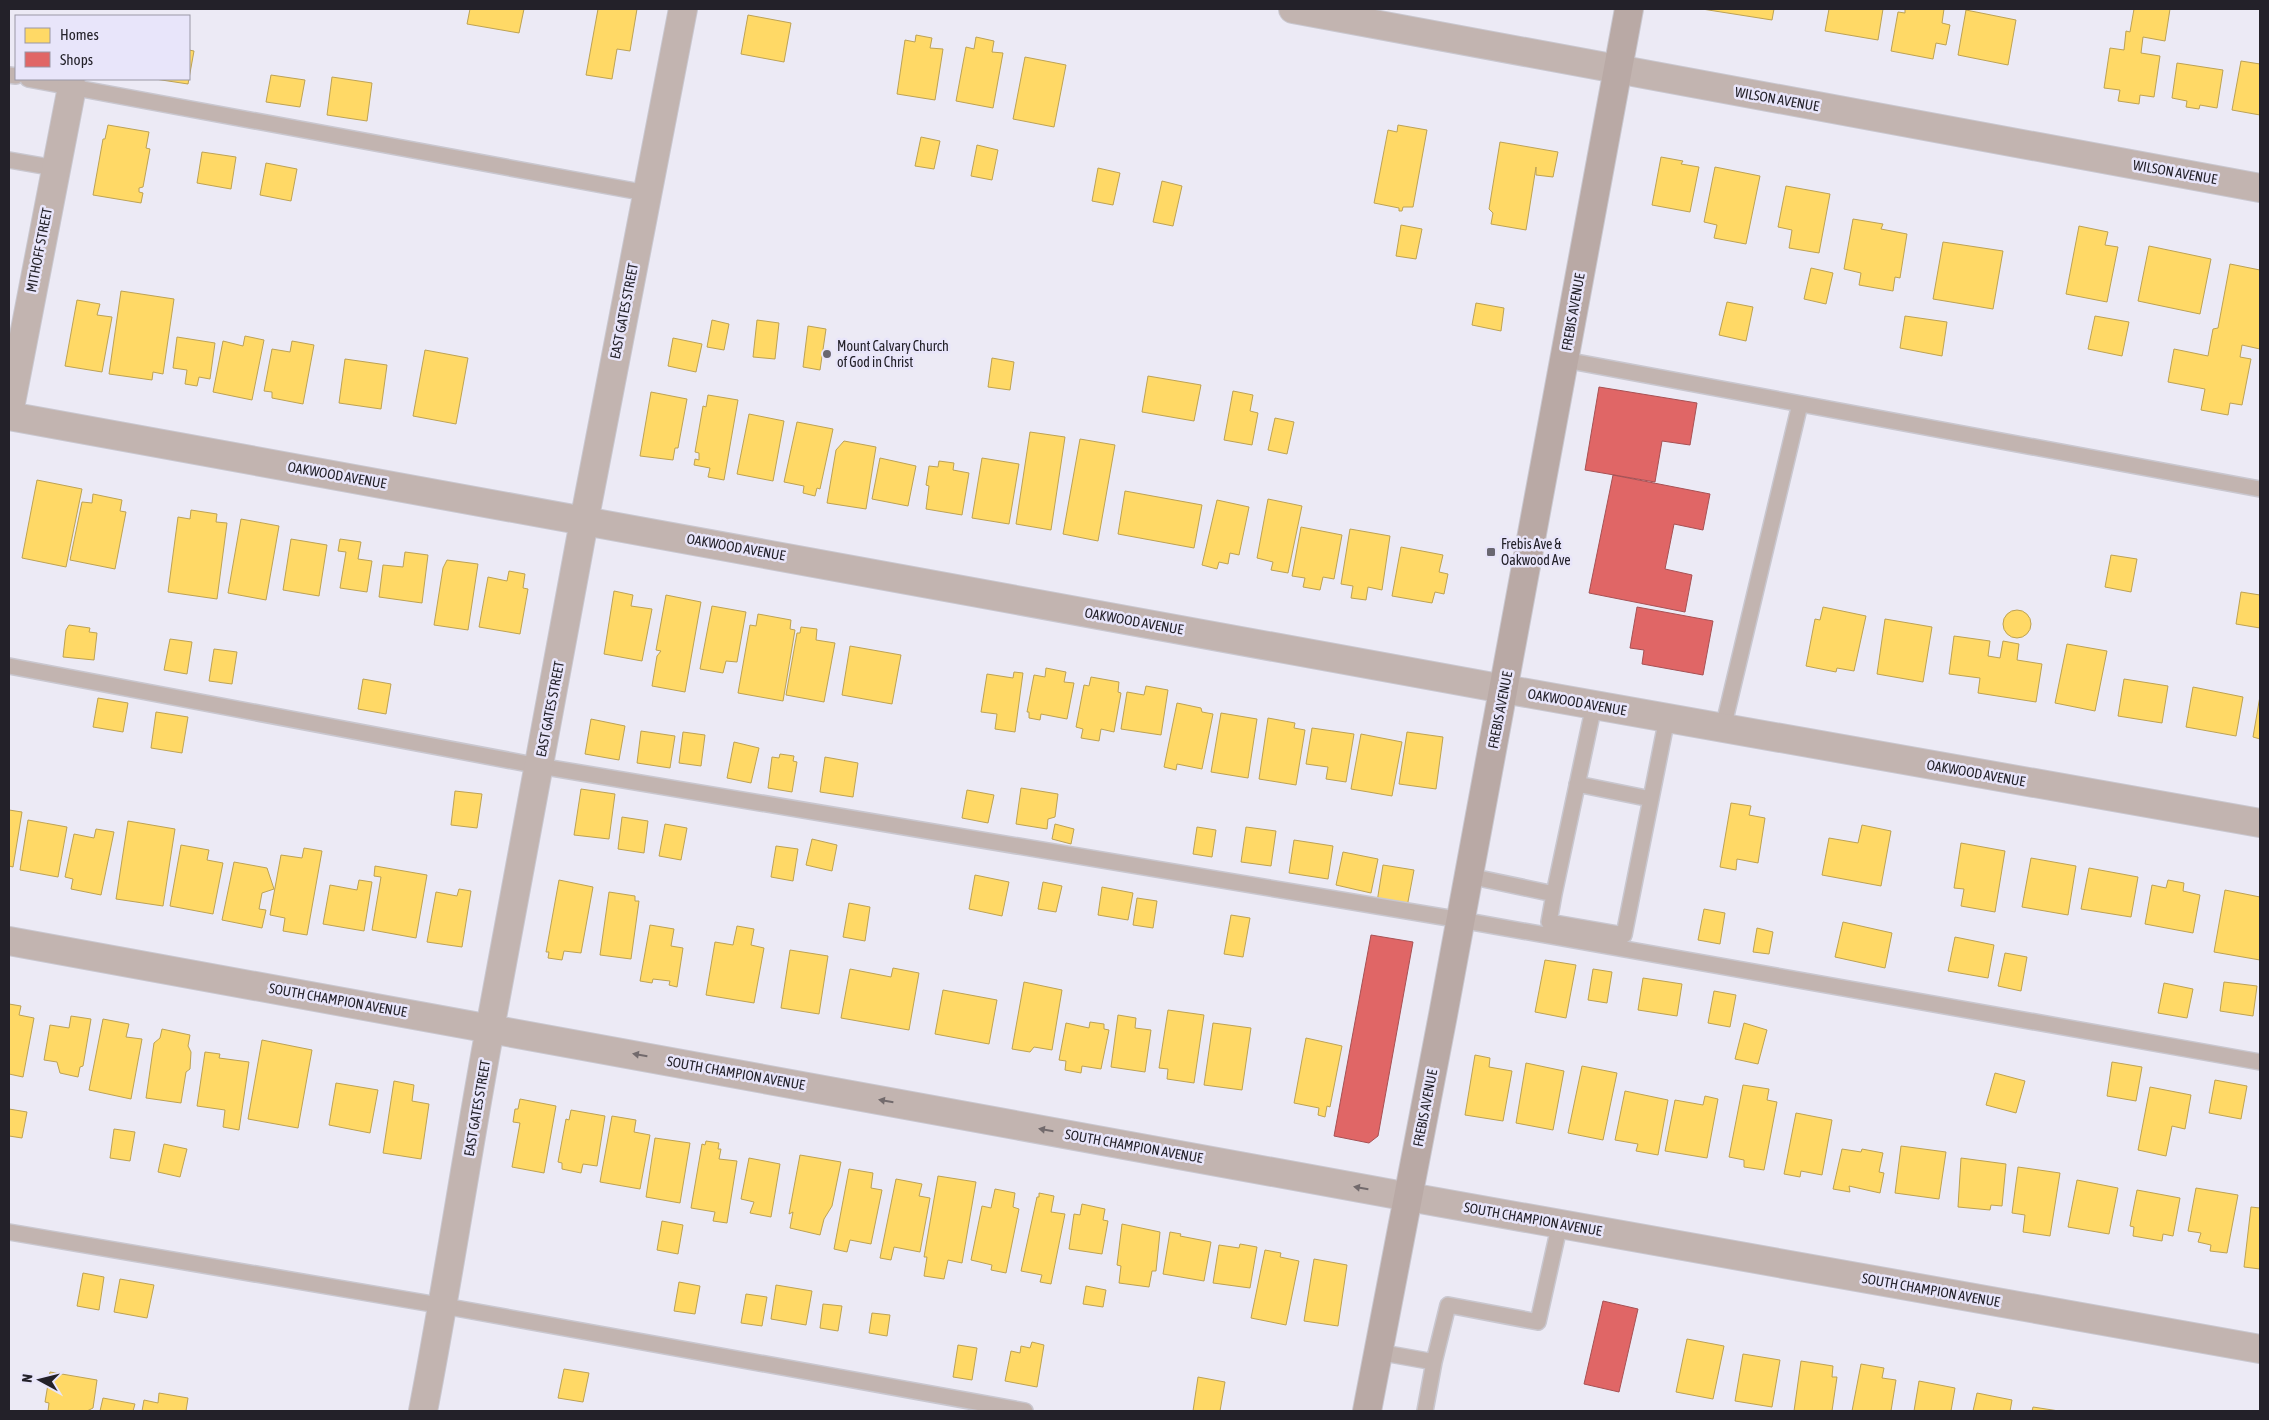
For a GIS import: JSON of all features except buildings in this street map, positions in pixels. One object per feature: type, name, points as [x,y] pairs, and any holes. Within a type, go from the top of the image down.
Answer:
[{"type":"main road","name":"FREBIS AVENUE","points":[[1367,1411],[1461,920],[1629,9]]},
{"type":"street","name":"EAST GATES STREET","points":[[423,1411],[444,1306],[490,1028],[646,193],[683,9]]},
{"type":"street","name":"WILSON AVENUE","points":[[1293,9],[2260,188]]},
{"type":"street","name":"MITHOFF STREET","points":[[9,414],[72,87]]},
{"type":"street","name":"OAKWOOD AVENUE","points":[[9,414],[1504,689],[2260,823]]},
{"type":"street","name":"SOUTH CHAMPION AVENUE","points":[[9,941],[1409,1197],[2260,1349]]},
{"type":"lane","points":[[34,80],[646,193]]},
{"type":"lane","points":[[9,160],[55,168]]},
{"type":"lane","points":[[1564,360],[2260,489]]},
{"type":"lane","points":[[1723,728],[1800,404]]},
{"type":"lane","points":[[9,666],[539,766],[1461,920],[2260,1062]]},
{"type":"lane","points":[[1594,705],[1549,922],[1624,935],[1667,718]]},
{"type":"lane","points":[[1577,784],[1651,799]]},
{"type":"lane","points":[[1469,876],[1554,894]]},
{"type":"lane","points":[[1425,1411],[1434,1362],[1448,1305],[1538,1322],[1560,1223]]},
{"type":"lane","points":[[9,1232],[444,1306],[1026,1411]]},
{"type":"lane","points":[[1378,1352],[1434,1362]]},
{"type":"place","name":"Mount Calvary Church of God in Christ","points":[[827,354]]},
{"type":"place","name":"Frebis Ave & Oakwood Ave","points":[[1491,552]]}]
